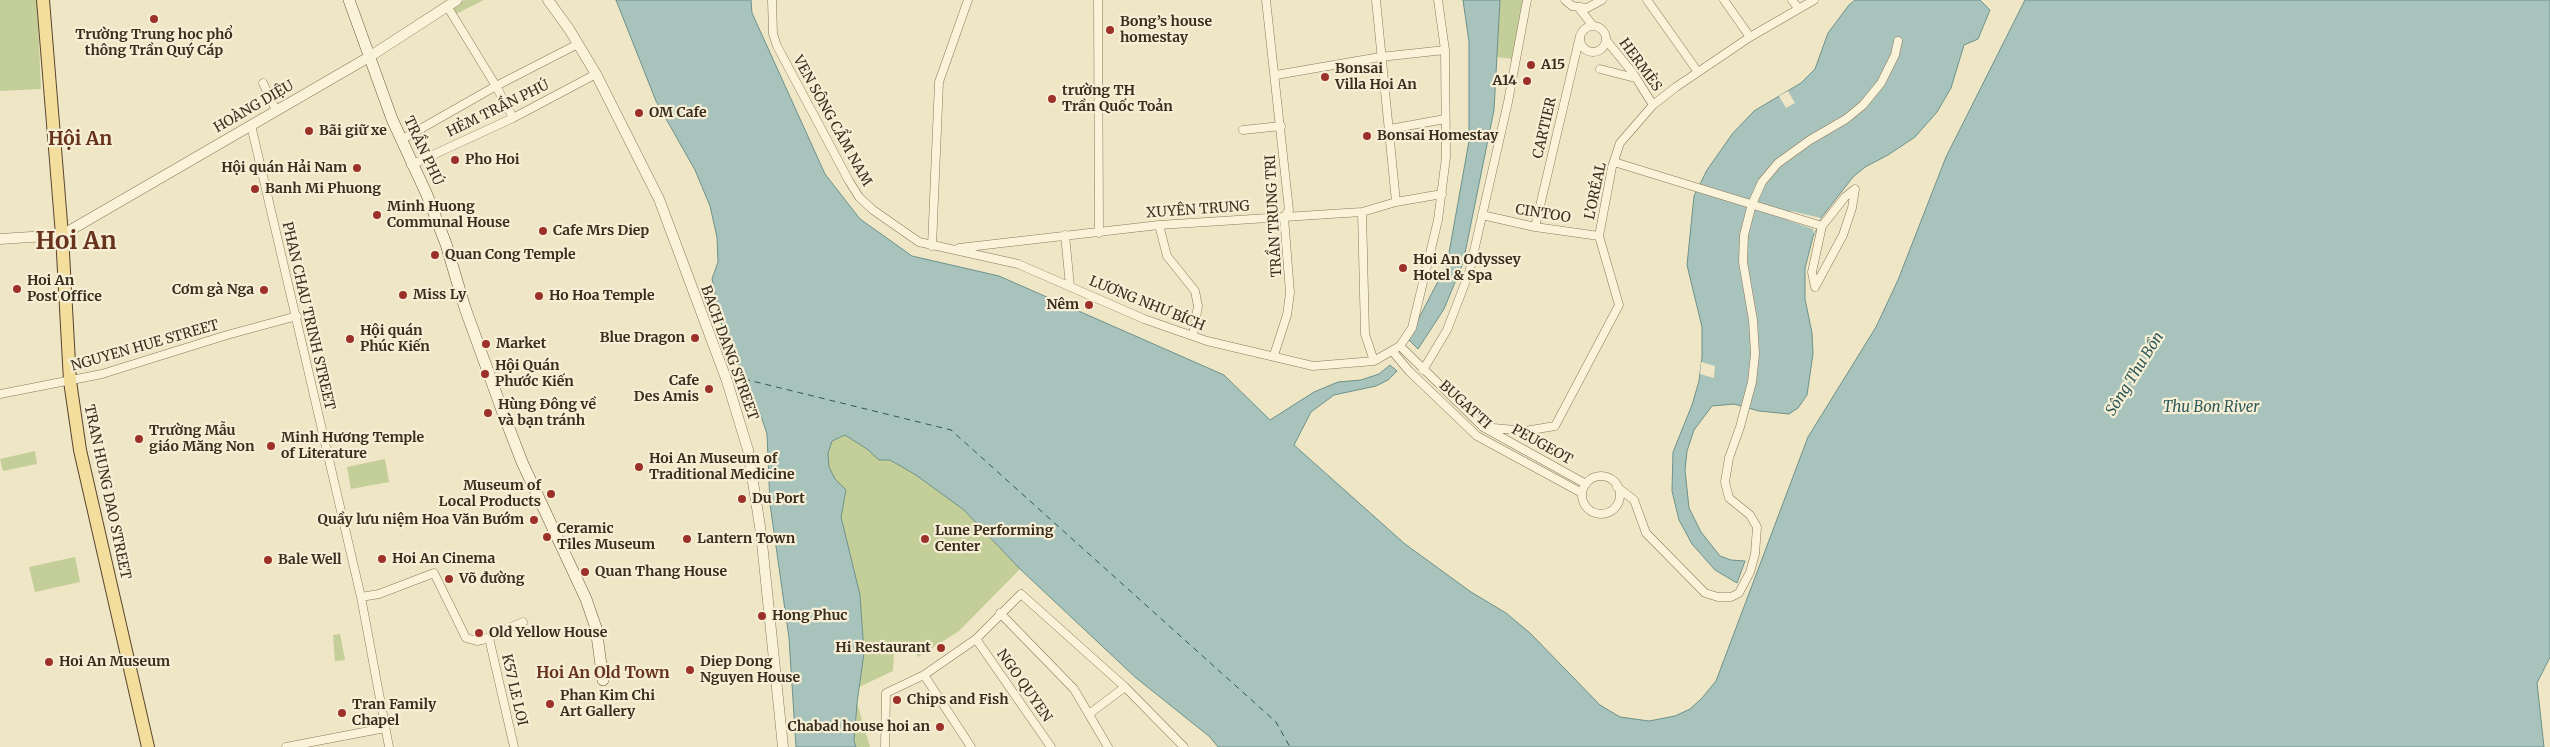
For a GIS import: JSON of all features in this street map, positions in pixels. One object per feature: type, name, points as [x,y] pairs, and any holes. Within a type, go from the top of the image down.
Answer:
[{"type":"main road","name":"TRAN HUNG DAO STREET","points":[[43,0],[62,234],[70,381],[80,450],[148,747]]},
{"type":"main road","name":"TRẦN PHÚ","points":[[349,0],[401,140],[411,165],[427,195],[446,244],[465,308],[519,453],[586,599],[596,628],[603,680]]},
{"type":"street","name":"HOÀNG DIỆU","points":[[62,234],[369,57],[457,0]]},
{"type":"street","name":"BACH DANG STREET","points":[[548,0],[596,74],[659,198],[727,381],[748,450],[761,533],[783,747]]},
{"type":"street","name":"VEN SÔNG CẨM NAM","points":[[772,0],[773,34],[777,46],[849,181],[872,210],[919,242],[932,246]]},
{"type":"street","points":[[932,246],[939,82],[968,0]]},
{"type":"street","points":[[1098,0],[1099,233]]},
{"type":"street","name":"TRẦN TRUNG TRI","points":[[1266,0],[1276,74],[1289,210],[1284,217],[1290,293],[1288,315],[1274,355]]},
{"type":"street","points":[[1376,0],[1380,57],[1390,129],[1396,202]]},
{"type":"street","name":"LƯƠNG NHƯ BÍCH","points":[[932,246],[955,248],[1018,264],[1144,319],[1207,341],[1274,355],[1290,362],[1313,366],[1374,360],[1393,352],[1400,346],[1412,328],[1438,220],[1442,194],[1446,158],[1445,50],[1438,0]]},
{"type":"street","points":[[1423,370],[1447,330],[1469,273],[1528,0]]},
{"type":"street","points":[[1565,0],[1579,8],[1593,26],[1604,31],[1606,40],[1601,49],[1592,52],[1582,45],[1580,36],[1585,29],[1593,26]]},
{"type":"street","points":[[1579,8],[1587,8],[1602,0]]},
{"type":"street","points":[[1647,0],[1698,72]]},
{"type":"street","points":[[1724,0],[1750,38]]},
{"type":"street","points":[[1792,0],[1798,8]]},
{"type":"street","name":"L’ORÉAL","points":[[1482,427],[1525,431],[1555,426],[1619,304],[1599,236],[1614,162],[1620,143],[1653,105],[1698,72],[1750,38],[1814,0]]},
{"type":"street","points":[[447,6],[496,86],[513,118]]},
{"type":"street","name":"CARTIER","points":[[1535,226],[1580,36]]},
{"type":"street","name":"HERMÈS","points":[[1606,40],[1653,105]]},
{"type":"street","points":[[1617,487],[1634,500],[1646,533],[1705,593],[1718,597],[1732,597],[1740,593],[1750,572],[1755,554],[1757,527],[1750,514],[1729,498],[1725,482],[1729,458],[1752,382],[1755,354],[1753,320],[1743,262],[1744,235],[1752,204],[1762,182],[1778,163],[1810,140],[1846,119],[1863,105],[1881,83],[1895,55],[1898,41]]},
{"type":"street","points":[[401,140],[496,86],[578,44]]},
{"type":"street","points":[[1276,74],[1380,57],[1445,50]]},
{"type":"street","points":[[1600,69],[1635,78]]},
{"type":"street","name":"HẺM TRẦN PHÚ","points":[[411,165],[513,118],[596,74]]},
{"type":"street","points":[[263,83],[276,110]]},
{"type":"street","points":[[1390,129],[1445,119]]},
{"type":"street","name":"PHAN CHAU TRINH STREET","points":[[252,124],[361,597],[389,747]]},
{"type":"street","points":[[1243,130],[1281,126]]},
{"type":"street","points":[[1614,162],[1822,226]]},
{"type":"street","points":[[1855,189],[1852,208],[1843,234],[1815,287],[1812,272],[1822,226],[1845,197],[1855,189]]},
{"type":"street","name":"XUYÊN TRUNG","points":[[955,248],[1158,225],[1362,212],[1396,202],[1442,194]]},
{"type":"street","points":[[1362,212],[1365,334],[1374,360]]},
{"type":"street","name":"CINTOO","points":[[1482,215],[1599,236]]},
{"type":"street","points":[[1158,225],[1167,256],[1195,290],[1198,306],[1193,335]]},
{"type":"street","points":[[0,239],[62,234]]},
{"type":"street","points":[[1065,235],[1070,286]]},
{"type":"street","name":"NGUYEN HUE STREET","points":[[0,394],[102,374],[296,316]]},
{"type":"street","name":"PEUGEOT","points":[[1400,346],[1482,427],[1586,484]]},
{"type":"street","name":"BUGATTI","points":[[1393,352],[1409,371],[1477,436],[1582,493]]},
{"type":"street","points":[[1602,476],[1614,482],[1617,487],[1619,493],[1617,505],[1607,513],[1595,513],[1585,505],[1582,493],[1590,479],[1602,476]]},
{"type":"street","points":[[361,597],[380,594],[434,573],[466,638],[477,641],[489,638],[523,622]]},
{"type":"street","points":[[885,747],[886,693],[924,675],[976,639],[1020,594],[1125,687],[1184,747]]},
{"type":"street","points":[[1000,613],[1074,689],[1108,747]]},
{"type":"street","name":"K57 LE LOI","points":[[489,638],[514,747]]},
{"type":"street","name":"NGO QUYEN","points":[[976,639],[1051,747]]},
{"type":"street","points":[[924,675],[971,747]]},
{"type":"street","points":[[1089,714],[1125,687]]},
{"type":"street","points":[[286,747],[385,728]]},
{"type":"green space","points":[[0,0],[37,0],[41,89],[0,91]]},
{"type":"green space","points":[[465,0],[484,0],[450,17],[447,11]]},
{"type":"green space","points":[[1500,0],[1523,0],[1524,8],[1513,59],[1497,57]]},
{"type":"green space","points":[[845,435],[867,449],[879,460],[890,460],[915,474],[964,510],[1020,569],[959,631],[918,657],[911,646],[894,651],[893,671],[859,687],[864,653],[860,595],[841,517],[846,490],[835,479],[829,467],[828,453],[832,441]]},
{"type":"green space","points":[[35,451],[37,464],[3,471],[0,459]]},
{"type":"green space","points":[[385,459],[389,482],[351,489],[347,467]]},
{"type":"green space","points":[[75,557],[80,582],[35,592],[29,567]]},
{"type":"green space","points":[[340,634],[345,660],[335,661],[333,635]]},
{"type":"green space","points":[[857,703],[870,747],[856,747],[854,741]]},
{"type":"water","name":"Thu Bon River","points":[[616,0],[751,0],[752,13],[825,174],[860,219],[912,256],[999,276],[1224,375],[1270,420],[1314,392],[1338,382],[1361,380],[1379,374],[1390,365],[1397,371],[1388,380],[1376,386],[1334,395],[1311,412],[1294,445],[1405,544],[1471,592],[1506,613],[1530,633],[1600,705],[1620,717],[1649,721],[1675,716],[1690,709],[1716,681],[1808,437],[1876,327],[1898,280],[1946,157],[2025,0],[2550,0],[2550,657],[2537,683],[2544,747],[1218,747],[1210,737],[1135,677],[1020,569],[964,510],[916,475],[890,460],[879,460],[867,449],[845,435],[832,441],[828,453],[829,467],[835,479],[846,490],[841,517],[860,595],[864,653],[857,703],[854,741],[856,747],[796,747],[789,638],[770,504],[767,434],[760,413],[722,327],[712,279],[718,262],[717,237],[710,206],[695,170],[656,101]]},
{"type":"water","points":[[1463,0],[1500,0],[1494,110],[1463,263],[1444,309],[1418,349],[1408,339],[1447,264],[1469,141],[1469,42]]},
{"type":"water","points":[[1855,0],[1980,0],[1990,10],[1978,39],[1964,45],[1951,88],[1937,112],[1915,137],[1888,155],[1865,167],[1853,177],[1821,218],[1813,237],[1805,268],[1805,299],[1812,333],[1813,354],[1807,395],[1798,408],[1789,414],[1759,411],[1734,404],[1712,406],[1694,430],[1687,451],[1685,470],[1689,508],[1701,532],[1720,556],[1731,560],[1745,561],[1737,583],[1715,570],[1692,544],[1679,520],[1672,491],[1673,452],[1692,405],[1699,381],[1702,357],[1702,327],[1687,265],[1694,196],[1707,170],[1733,133],[1754,111],[1801,83],[1815,69],[1828,33]]},
{"type":"pier","points":[[1788,91],[1795,103],[1786,108],[1779,96]]},
{"type":"pier","points":[[1791,211],[1821,218],[1814,234],[1813,229],[1787,220]]},
{"type":"pier","points":[[1701,362],[1715,366],[1714,378],[1700,374]]},
{"type":"ferry route","points":[[744,379],[951,430],[1276,722],[1290,747]]},
{"type":"place","name":"Trường Trung học phổ thông Trần Quý Cáp","points":[[154,19]]},
{"type":"place","name":"Bong’s house homestay","points":[[1110,30]]},
{"type":"place","name":"A15","points":[[1531,65]]},
{"type":"place","name":"Bonsai Villa Hoi An","points":[[1325,77]]},
{"type":"place","name":"A14","points":[[1527,81]]},
{"type":"place","name":"trường TH Trần Quốc Toản","points":[[1052,99]]},
{"type":"place","name":"OM Cafe","points":[[639,113]]},
{"type":"place","name":"Bãi giữ xe","points":[[309,131]]},
{"type":"place","name":"Bonsai Homestay","points":[[1367,136]]},
{"type":"place","name":"Pho Hoi","points":[[455,160]]},
{"type":"place","name":"Hội quán Hải Nam","points":[[357,168]]},
{"type":"place","name":"Banh Mi Phuong","points":[[255,189]]},
{"type":"place","name":"Minh Huong Communal House","points":[[377,215]]},
{"type":"place","name":"Cafe Mrs Diep","points":[[543,231]]},
{"type":"place","name":"Quan Cong Temple","points":[[435,255]]},
{"type":"place","name":"Hoi An Odyssey Hotel & Spa","points":[[1403,268]]},
{"type":"place","name":"Hoi An Post Office","points":[[17,289]]},
{"type":"place","name":"Cơm gà Nga","points":[[264,290]]},
{"type":"place","name":"Miss Ly","points":[[403,295]]},
{"type":"place","name":"Ho Hoa Temple","points":[[539,296]]},
{"type":"place","name":"Nêm","points":[[1089,305]]},
{"type":"place","name":"Blue Dragon","points":[[695,338]]},
{"type":"place","name":"Hội quán Phúc Kiến","points":[[350,339]]},
{"type":"place","name":"Market","points":[[486,344]]},
{"type":"place","name":"Hội Quán Phước Kiến","points":[[485,374]]},
{"type":"place","name":"Cafe Des Amis","points":[[709,389]]},
{"type":"place","name":"Hùng Đông về và bạn tránh","points":[[488,413]]},
{"type":"place","name":"Trường Mẫu giáo Măng Non","points":[[139,439]]},
{"type":"place","name":"Minh Hương Temple of Literature","points":[[271,446]]},
{"type":"place","name":"Hoi An Museum of Traditional Medicine","points":[[639,467]]},
{"type":"place","name":"Museum of Local Products","points":[[551,494]]},
{"type":"place","name":"Du Port","points":[[742,499]]},
{"type":"place","name":"Quầy lưu niệm Hoa Văn Bướm","points":[[534,520]]},
{"type":"place","name":"Ceramic Tiles Museum","points":[[547,537]]},
{"type":"place","name":"Lantern Town","points":[[687,539]]},
{"type":"place","name":"Lune Performing Center","points":[[925,539]]},
{"type":"place","name":"Hoi An Cinema","points":[[382,559]]},
{"type":"place","name":"Bale Well","points":[[268,560]]},
{"type":"place","name":"Quan Thang House","points":[[585,572]]},
{"type":"place","name":"Võ đường","points":[[449,579]]},
{"type":"place","name":"Hong Phuc","points":[[762,616]]},
{"type":"place","name":"Old Yellow House","points":[[479,633]]},
{"type":"place","name":"Hi Restaurant","points":[[941,648]]},
{"type":"place","name":"Hoi An Museum","points":[[49,662]]},
{"type":"place","name":"Diep Dong Nguyen House","points":[[690,670]]},
{"type":"place","name":"Chips and Fish","points":[[897,700]]},
{"type":"place","name":"Phan Kim Chi Art Gallery","points":[[550,704]]},
{"type":"place","name":"Tran Family Chapel","points":[[342,713]]},
{"type":"place","name":"Chabad house hoi an","points":[[940,727]]},
{"type":"district","name":"Hội An","points":[[80,140]]},
{"type":"district","name":"Hoi An","points":[[76,242]]},
{"type":"district","name":"Hoi An Old Town","points":[[603,673]]},
{"type":"water label","name":"Sông Thu Bồn","points":[[2135,374]]}]
